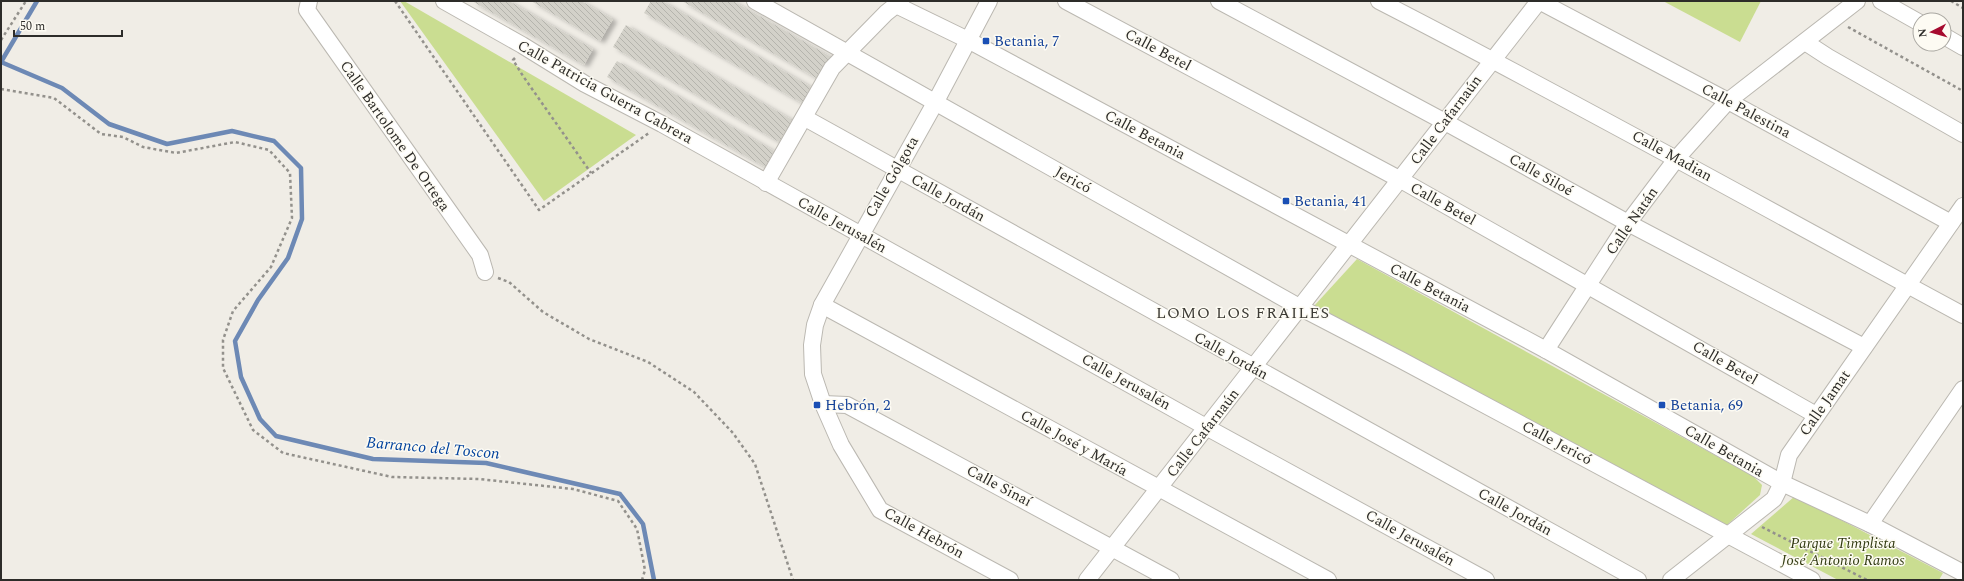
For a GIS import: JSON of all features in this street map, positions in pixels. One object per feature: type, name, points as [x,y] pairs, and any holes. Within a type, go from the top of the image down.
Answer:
[{"type":"street","name":"Calle Bartolome De Ortega","points":[[309,1],[306,10],[480,255],[485,272]]},
{"type":"street","name":"Calle Patricia Guerra Cabrera","points":[[444,1],[522,45],[585,84],[662,124],[766,183]]},
{"type":"street","name":"Jericó","points":[[755,1],[845,53],[1301,308]]},
{"type":"street","name":"Calle Gólgota","points":[[823,404],[813,374],[812,345],[815,325],[822,305],[859,235],[935,103],[989,1]]},
{"type":"street","name":"Calle Betel","points":[[1066,1],[1401,180],[1816,416]]},
{"type":"street","name":"Calle Siloé","points":[[1219,1],[1445,122],[1628,223],[1864,347]]},
{"type":"street","name":"Calle Madian","points":[[1379,1],[1677,158],[1963,315]]},
{"type":"street","name":"Calle Cafarnaún","points":[[1088,580],[1539,1]]},
{"type":"street","name":"Calle Palestina","points":[[1539,1],[1728,101],[1951,223]]},
{"type":"street","name":"Calle Natán","points":[[1546,350],[1589,286],[1628,223],[1677,158],[1728,101],[1857,1]]},
{"type":"street","points":[[1881,1],[1912,18]]},
{"type":"street","points":[[766,183],[805,118],[832,68],[845,53],[898,3]]},
{"type":"street","name":"Calle Betania","points":[[898,3],[1546,350],[1782,483],[1870,524],[1963,573]]},
{"type":"street","points":[[1952,41],[1963,47]]},
{"type":"street","points":[[1805,42],[1828,57],[1963,134]]},
{"type":"street","name":"Calle Jordán","points":[[805,118],[1638,580]]},
{"type":"street","name":"Calle Jerusalén","points":[[766,183],[1206,427],[1486,580]]},
{"type":"street","name":"Calle Jamat","points":[[1671,580],[1774,500],[1782,483],[1788,455],[1963,206]]},
{"type":"street","name":"Calle José y María","points":[[822,305],[1328,580]]},
{"type":"street","name":"Calle Jericó","points":[[1301,308],[1408,363],[1812,580]]},
{"type":"street","points":[[1870,524],[1963,389]]},
{"type":"street","name":"Calle Sinaí","points":[[823,404],[847,405],[1171,580]]},
{"type":"street","name":"Calle Hebrón","points":[[823,404],[841,445],[880,510],[1010,580]]},
{"type":"path","points":[[1,40],[26,1]]},
{"type":"path","points":[[395,1],[539,210],[662,124]]},
{"type":"path","points":[[1951,1],[1963,8]]},
{"type":"path","points":[[1834,19],[1963,91]]},
{"type":"path","points":[[522,45],[514,60],[591,174]]},
{"type":"path","points":[[1,89],[54,98],[101,134],[123,137],[143,147],[176,153],[235,142],[270,150],[290,173],[292,218],[271,267],[233,311],[223,340],[223,368],[253,430],[283,453],[392,477],[479,479],[572,489],[618,501],[637,529],[645,570],[642,580]]},
{"type":"path","points":[[485,272],[509,282],[543,312],[583,336],[648,362],[694,392],[733,433],[755,464],[792,580]]},
{"type":"path","points":[[1748,519],[1866,580]]},
{"type":"green space","points":[[400,1],[404,1],[636,135],[544,201]]},
{"type":"green space","points":[[1663,1],[1761,1],[1740,42]]},
{"type":"green space","points":[[1357,259],[1753,476],[1762,485],[1760,495],[1727,525],[1314,306]]},
{"type":"green space","name":"Parque Timplista José Antonio Ramos","points":[[1795,496],[1943,573],[1939,580],[1838,580],[1751,534]]},
{"type":"building","points":[[472,1],[509,1],[593,49],[584,65]]},
{"type":"building","points":[[531,1],[581,1],[613,19],[600,41]]},
{"type":"building","points":[[651,1],[662,1],[811,87],[802,103],[644,13]]},
{"type":"building","points":[[682,1],[733,1],[831,57],[818,79]]},
{"type":"building","points":[[626,25],[794,121],[781,143],[613,47]]},
{"type":"building","points":[[617,61],[774,151],[765,167],[607,77]]},
{"type":"waterway","points":[[1,62],[37,1]]},
{"type":"waterway","name":"Barranco del Toscon","points":[[1,62],[62,88],[109,124],[167,144],[232,131],[274,141],[301,168],[302,219],[288,258],[258,300],[235,341],[241,377],[260,419],[276,436],[373,459],[486,463],[620,494],[643,524],[654,580]]},
{"type":"place","name":"Betania, 7","points":[[986,41]]},
{"type":"place","name":"Betania, 41","points":[[1286,201]]},
{"type":"place","name":"Hebrón, 2","points":[[817,405]]},
{"type":"place","name":"Betania, 69","points":[[1662,405]]},
{"type":"district","name":"LOMO LOS FRAILES","points":[[1243,313]]}]
